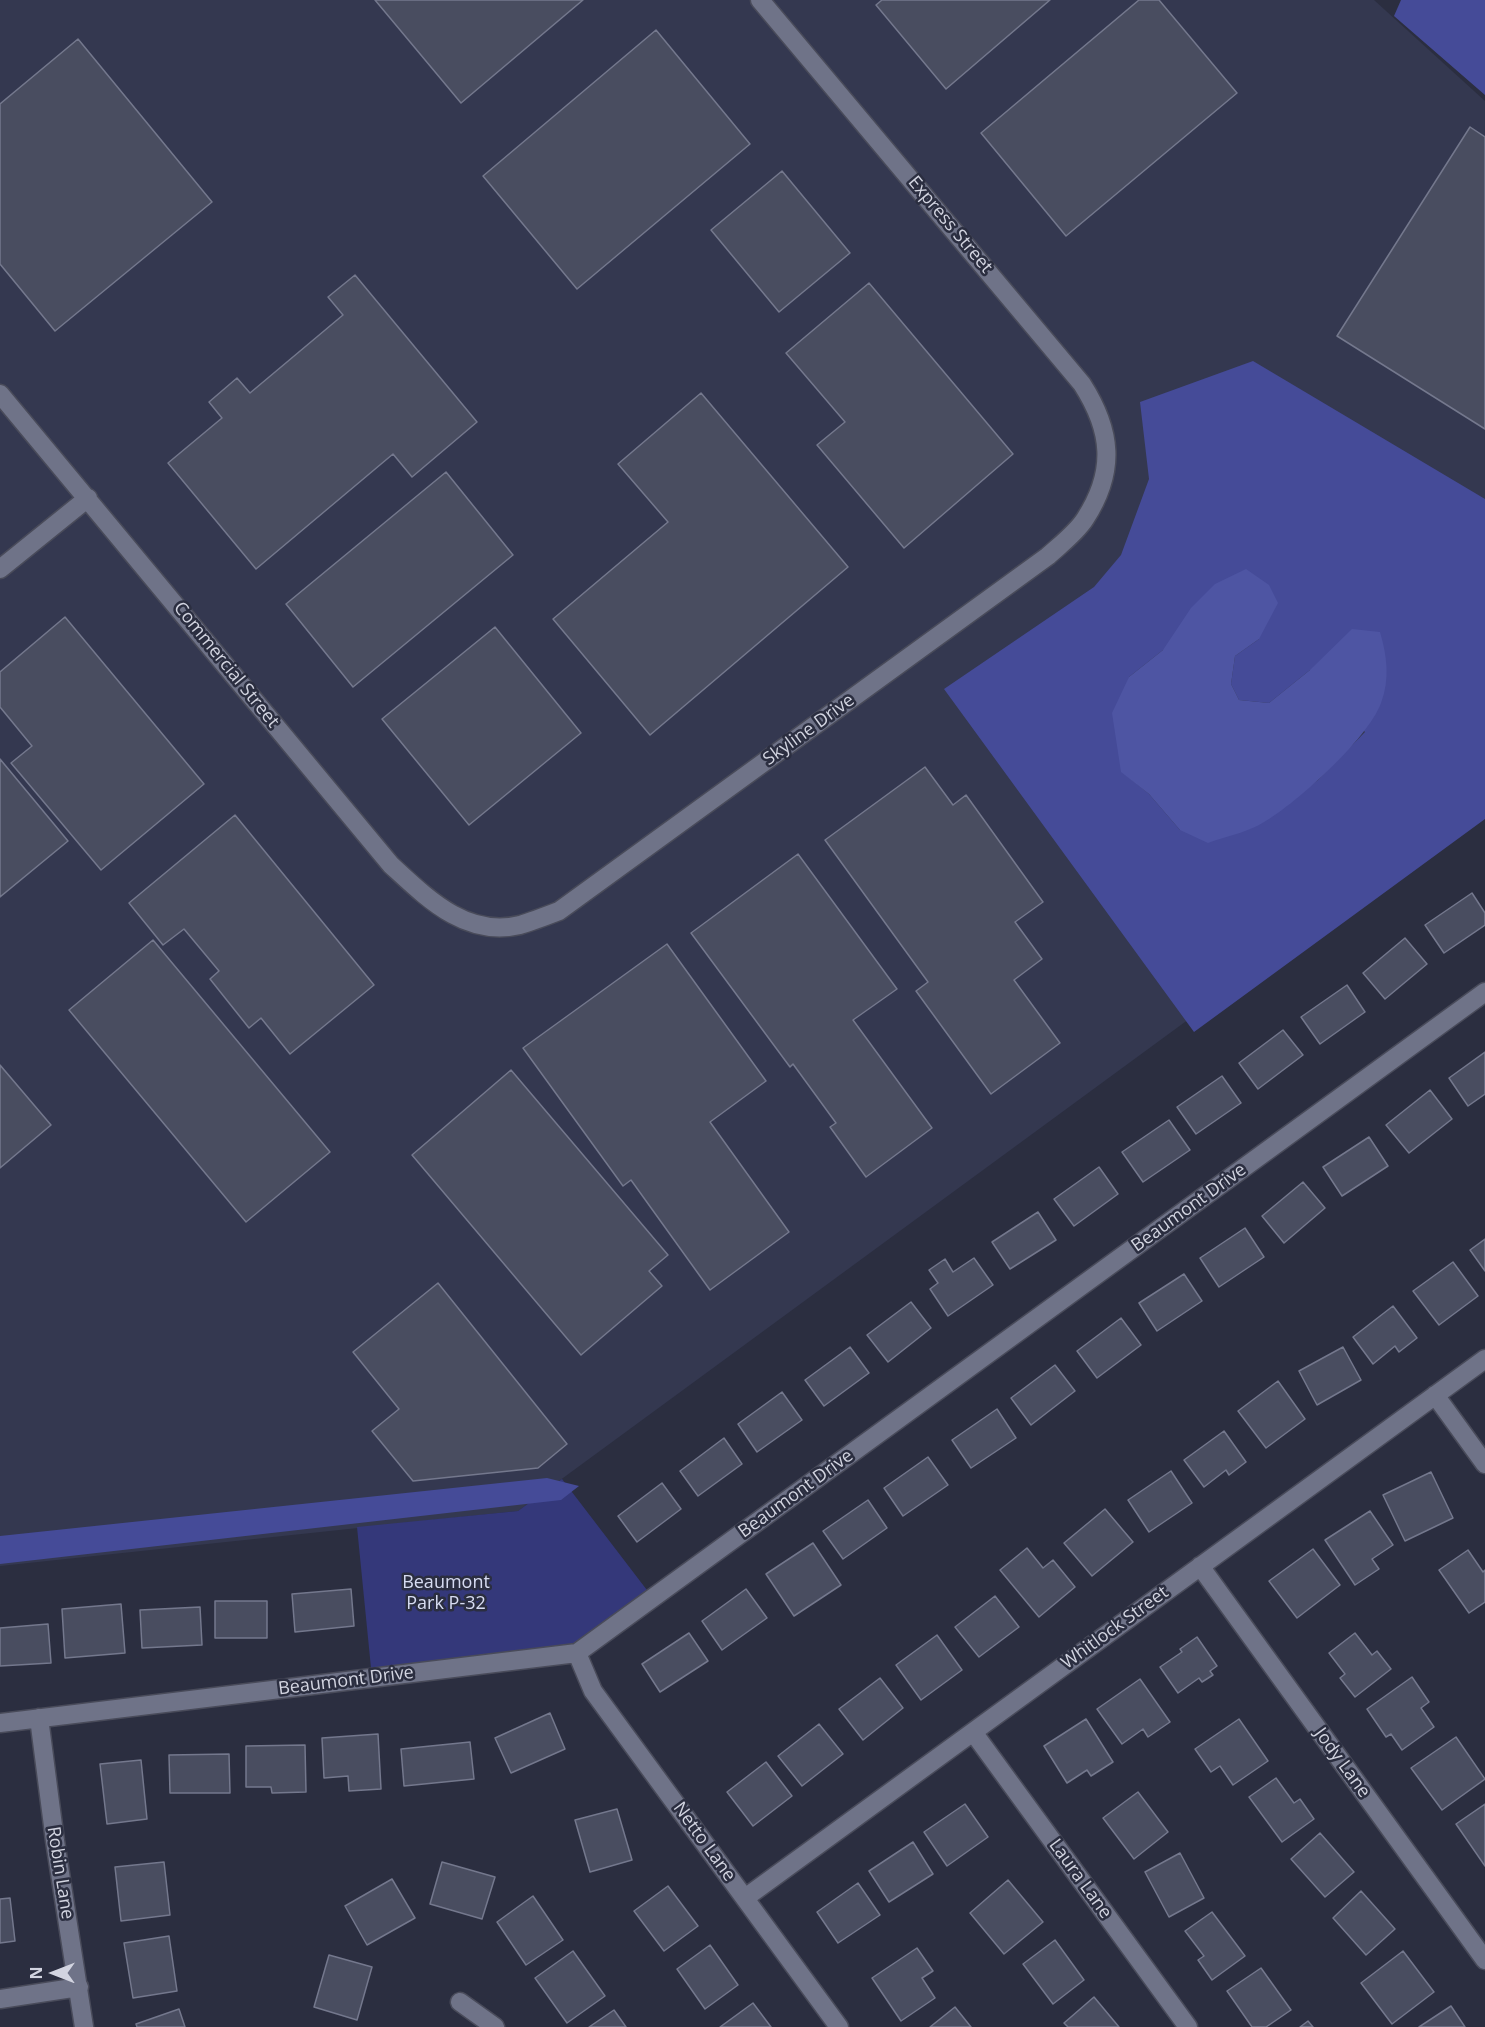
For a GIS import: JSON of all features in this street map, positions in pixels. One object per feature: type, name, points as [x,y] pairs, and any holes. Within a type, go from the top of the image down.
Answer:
[{"type":"street","name":"Express Street","points":[[760,0],[1082,384],[1099,410],[1107,450],[1107,467]]},
{"type":"street","name":"Commercial Street","points":[[0,394],[391,865],[431,902],[466,923]]},
{"type":"street","name":"Skyline Drive","points":[[466,923],[497,927],[519,925],[560,911],[1048,556],[1084,521],[1104,483],[1107,467]]},
{"type":"street","points":[[0,569],[88,498]]},
{"type":"street","name":"Beaumont Drive","points":[[0,1723],[577,1653],[1485,992]]},
{"type":"street","name":"Whitlock Street","points":[[745,1898],[1485,1359]]},
{"type":"street","points":[[1435,1395],[1485,1464]]},
{"type":"street","name":"Jody Lane","points":[[1200,1566],[1485,1960]]},
{"type":"street","name":"Netto Lane","points":[[577,1653],[593,1691],[839,2027]]},
{"type":"street","name":"Robin Lane","points":[[39,1718],[55,1841],[84,2027]]},
{"type":"street","name":"Laura Lane","points":[[973,1732],[1188,2027]]},
{"type":"street","points":[[0,1999],[79,1987]]},
{"type":"street","points":[[460,2002],[495,2027]]},
{"type":"shaded area","points":[[0,0],[1374,0],[1485,101],[1485,802],[518,1511],[0,1566]]},
{"type":"shaded area","points":[[1401,0],[1485,0],[1485,95],[1394,16]]},
{"type":"shaded area","points":[[1253,361],[1485,499],[1485,819],[1194,1032],[944,689],[1094,587],[1121,555],[1149,479],[1140,402]],"holes":[[[1259,639],[1235,656],[1231,684],[1239,700],[1269,703],[1310,670],[1365,732],[1318,780],[1260,824],[1180,830],[1149,794],[1121,771],[1129,677],[1163,650]]]},
{"type":"shaded area","points":[[547,1478],[579,1486],[561,1500],[0,1564],[0,1536]]},
{"type":"green space","name":"Beaumont Park P-32","points":[[562,1479],[653,1598],[577,1653],[372,1678],[357,1527],[518,1511]]},
{"type":"water","points":[[1246,569],[1269,585],[1278,603],[1259,639],[1235,656],[1231,684],[1239,700],[1269,703],[1310,670],[1352,629],[1380,632],[1386,659],[1386,685],[1381,703],[1361,735],[1346,753],[1309,788],[1259,825],[1208,843],[1180,830],[1149,794],[1121,772],[1112,713],[1129,677],[1163,650],[1191,608],[1215,584]]},
{"type":"building","points":[[375,0],[583,0],[461,103]]},
{"type":"building","points":[[882,0],[1050,0],[946,89],[876,5]]},
{"type":"building","points":[[1139,0],[1159,0],[1237,93],[1066,236],[981,133]]},
{"type":"building","points":[[656,30],[750,144],[577,289],[483,176]]},
{"type":"building","points":[[78,39],[212,202],[55,331],[0,264],[0,104]]},
{"type":"building","points":[[1470,127],[1485,137],[1485,429],[1337,336]]},
{"type":"building","points":[[782,171],[850,253],[779,312],[711,230]]},
{"type":"building","points":[[355,275],[477,422],[412,477],[393,454],[256,569],[168,463],[222,418],[209,402],[237,378],[250,393],[343,315],[328,297]]},
{"type":"building","points":[[869,283],[1013,454],[904,548],[817,445],[845,422],[786,353]]},
{"type":"building","points":[[701,393],[848,567],[650,735],[553,619],[668,522],[618,464]]},
{"type":"building","points":[[446,472],[513,555],[353,687],[286,604]]},
{"type":"building","points":[[65,617],[204,784],[101,870],[11,763],[32,746],[0,707],[0,672]]},
{"type":"building","points":[[495,627],[581,733],[469,825],[382,719]]},
{"type":"building","points":[[0,759],[68,841],[0,897]]},
{"type":"building","points":[[925,767],[953,805],[966,795],[1043,902],[1015,922],[1042,959],[1014,980],[1060,1043],[991,1094],[916,991],[928,982],[825,840]]},
{"type":"building","points":[[235,815],[374,985],[290,1054],[261,1018],[249,1028],[210,979],[219,971],[184,929],[163,945],[129,903]]},
{"type":"building","points":[[798,854],[897,989],[853,1020],[932,1128],[866,1177],[830,1127],[836,1123],[793,1064],[790,1067],[691,933]]},
{"type":"building","points":[[1472,893],[1485,913],[1485,925],[1444,953],[1425,925]]},
{"type":"building","points":[[1405,938],[1427,964],[1385,999],[1363,973]]},
{"type":"building","points":[[153,940],[330,1152],[246,1222],[69,1010]]},
{"type":"building","points":[[667,944],[766,1081],[710,1122],[789,1232],[710,1290],[631,1180],[623,1186],[523,1048]]},
{"type":"building","points":[[1347,985],[1365,1012],[1320,1044],[1301,1017]]},
{"type":"building","points":[[1283,1030],[1303,1055],[1258,1089],[1239,1063]]},
{"type":"building","points":[[1485,1052],[1485,1094],[1468,1106],[1449,1078]]},
{"type":"building","points":[[0,1065],[51,1125],[0,1168]]},
{"type":"building","points":[[511,1070],[668,1255],[649,1271],[662,1286],[581,1355],[412,1155]]},
{"type":"building","points":[[1222,1076],[1241,1103],[1196,1134],[1177,1107]]},
{"type":"building","points":[[1430,1090],[1452,1119],[1409,1153],[1386,1125]]},
{"type":"building","points":[[1169,1120],[1190,1150],[1143,1182],[1122,1152]]},
{"type":"building","points":[[1369,1137],[1388,1166],[1342,1196],[1323,1167]]},
{"type":"building","points":[[1099,1167],[1118,1194],[1074,1226],[1054,1199]]},
{"type":"building","points":[[1303,1182],[1325,1208],[1284,1243],[1262,1216]]},
{"type":"building","points":[[1038,1212],[1056,1240],[1010,1269],[992,1242]]},
{"type":"building","points":[[1245,1228],[1264,1257],[1219,1287],[1200,1258]]},
{"type":"building","points":[[1485,1239],[1485,1271],[1470,1250]]},
{"type":"building","points":[[974,1258],[993,1285],[948,1316],[930,1289],[938,1283],[929,1270],[945,1259],[953,1272]]},
{"type":"building","points":[[1453,1262],[1478,1296],[1439,1325],[1413,1291]]},
{"type":"building","points":[[1184,1274],[1202,1301],[1157,1331],[1139,1303]]},
{"type":"building","points":[[438,1283],[567,1444],[538,1468],[413,1481],[372,1431],[399,1409],[353,1352]]},
{"type":"building","points":[[911,1302],[931,1328],[888,1362],[867,1335]]},
{"type":"building","points":[[1393,1306],[1417,1338],[1399,1352],[1395,1346],[1373,1364],[1353,1337]]},
{"type":"building","points":[[1121,1318],[1141,1345],[1097,1378],[1077,1351]]},
{"type":"building","points":[[850,1347],[869,1373],[824,1406],[805,1380]]},
{"type":"building","points":[[1343,1347],[1361,1380],[1317,1405],[1299,1371]]},
{"type":"building","points":[[1055,1365],[1075,1391],[1031,1425],[1011,1398]]},
{"type":"building","points":[[1278,1381],[1305,1419],[1266,1448],[1238,1411]]},
{"type":"building","points":[[782,1392],[802,1420],[757,1452],[738,1424]]},
{"type":"building","points":[[997,1409],[1016,1438],[971,1468],[952,1440]]},
{"type":"building","points":[[1224,1431],[1246,1462],[1229,1475],[1226,1470],[1204,1487],[1184,1460]]},
{"type":"building","points":[[724,1438],[742,1464],[698,1496],[680,1471]]},
{"type":"building","points":[[928,1457],[948,1485],[903,1516],[884,1488]]},
{"type":"building","points":[[1171,1471],[1192,1503],[1149,1532],[1128,1500]]},
{"type":"building","points":[[1431,1472],[1453,1518],[1405,1541],[1383,1495]]},
{"type":"building","points":[[662,1483],[681,1509],[637,1542],[618,1516]]},
{"type":"building","points":[[868,1500],[887,1528],[843,1559],[823,1531]]},
{"type":"building","points":[[1105,1509],[1133,1542],[1092,1576],[1064,1543]]},
{"type":"building","points":[[1370,1511],[1393,1545],[1372,1559],[1379,1569],[1355,1585],[1325,1540]]},
{"type":"building","points":[[813,1543],[841,1585],[794,1616],[766,1574]]},
{"type":"building","points":[[1027,1548],[1043,1568],[1053,1560],[1075,1587],[1039,1617],[1000,1570]]},
{"type":"building","points":[[1313,1549],[1340,1585],[1297,1618],[1269,1581]]},
{"type":"building","points":[[1468,1550],[1483,1572],[1485,1570],[1485,1602],[1469,1613],[1439,1570]]},
{"type":"building","points":[[351,1589],[354,1626],[295,1632],[292,1594]]},
{"type":"building","points":[[746,1589],[767,1618],[722,1650],[702,1621]]},
{"type":"building","points":[[995,1596],[1019,1627],[979,1657],[955,1627]]},
{"type":"building","points":[[215,1601],[267,1601],[267,1638],[215,1638]]},
{"type":"building","points":[[121,1604],[125,1653],[65,1658],[62,1609]]},
{"type":"building","points":[[200,1607],[202,1645],[142,1648],[140,1610]]},
{"type":"building","points":[[48,1624],[51,1663],[0,1666],[0,1628]]},
{"type":"building","points":[[689,1633],[708,1661],[660,1692],[642,1664]]},
{"type":"building","points":[[1355,1633],[1372,1655],[1377,1651],[1391,1669],[1355,1697],[1340,1678],[1345,1674],[1329,1653]]},
{"type":"building","points":[[937,1635],[962,1670],[921,1700],[896,1665]]},
{"type":"building","points":[[1197,1637],[1217,1666],[1210,1671],[1213,1675],[1202,1682],[1199,1678],[1178,1693],[1160,1667],[1182,1652],[1180,1649]]},
{"type":"building","points":[[1412,1677],[1429,1702],[1421,1708],[1434,1727],[1402,1750],[1391,1734],[1386,1737],[1367,1709]]},
{"type":"building","points":[[880,1678],[903,1708],[863,1740],[839,1709]]},
{"type":"building","points":[[1140,1679],[1170,1722],[1148,1737],[1143,1729],[1122,1744],[1097,1709]]},
{"type":"building","points":[[550,1713],[565,1749],[511,1773],[495,1738]]},
{"type":"building","points":[[1086,1719],[1113,1762],[1091,1776],[1087,1770],[1067,1783],[1044,1746]]},
{"type":"building","points":[[1239,1719],[1268,1761],[1233,1785],[1220,1766],[1211,1772],[1195,1749]]},
{"type":"building","points":[[819,1724],[843,1754],[802,1786],[778,1756]]},
{"type":"building","points":[[378,1734],[381,1789],[349,1791],[348,1776],[324,1778],[322,1738]]},
{"type":"building","points":[[1456,1737],[1485,1779],[1442,1810],[1411,1768]]},
{"type":"building","points":[[470,1742],[474,1779],[404,1786],[401,1749]]},
{"type":"building","points":[[305,1745],[306,1792],[272,1793],[271,1787],[246,1787],[246,1746]]},
{"type":"building","points":[[229,1754],[230,1793],[170,1793],[169,1755]]},
{"type":"building","points":[[141,1760],[147,1819],[107,1824],[100,1764]]},
{"type":"building","points":[[766,1762],[792,1796],[753,1826],[727,1792]]},
{"type":"building","points":[[1276,1778],[1294,1803],[1300,1799],[1314,1819],[1282,1842],[1249,1797]]},
{"type":"building","points":[[1138,1792],[1168,1832],[1134,1859],[1103,1818]]},
{"type":"building","points":[[965,1804],[988,1837],[947,1866],[924,1832]]},
{"type":"building","points":[[1485,1804],[1485,1866],[1456,1824]]},
{"type":"building","points":[[617,1809],[632,1860],[590,1872],[575,1820]]},
{"type":"building","points":[[1320,1833],[1354,1872],[1325,1897],[1291,1859]]},
{"type":"building","points":[[913,1842],[933,1874],[889,1902],[869,1871]]},
{"type":"building","points":[[1180,1853],[1204,1898],[1169,1917],[1145,1872]]},
{"type":"building","points":[[164,1862],[170,1915],[121,1921],[115,1867]]},
{"type":"building","points":[[442,1862],[495,1877],[482,1919],[430,1904]]},
{"type":"building","points":[[392,1879],[415,1918],[367,1945],[345,1906]]},
{"type":"building","points":[[1008,1880],[1043,1922],[1004,1954],[970,1913]]},
{"type":"building","points":[[858,1883],[880,1915],[838,1943],[817,1912]]},
{"type":"building","points":[[668,1886],[698,1926],[664,1951],[634,1911]]},
{"type":"building","points":[[1361,1891],[1395,1929],[1366,1955],[1333,1918]]},
{"type":"building","points":[[533,1896],[563,1940],[526,1965],[497,1922]]},
{"type":"building","points":[[10,1898],[15,1941],[0,1943],[0,1899]]},
{"type":"building","points":[[1212,1912],[1245,1956],[1212,1980],[1198,1960],[1204,1956],[1185,1931]]},
{"type":"building","points":[[169,1936],[177,1991],[133,1998],[124,1943]]},
{"type":"building","points":[[1055,1940],[1084,1980],[1053,2004],[1023,1964]]},
{"type":"building","points":[[710,1945],[738,1985],[705,2009],[677,1969]]},
{"type":"building","points":[[917,1948],[933,1971],[922,1978],[935,1998],[901,2021],[872,1978]]},
{"type":"building","points":[[573,1951],[605,1996],[567,2023],[535,1978]]},
{"type":"building","points":[[1403,1951],[1434,1992],[1392,2024],[1361,1983]]},
{"type":"building","points":[[329,1955],[372,1967],[357,2020],[314,2007]]},
{"type":"building","points":[[1261,1968],[1291,2010],[1266,2027],[1252,2027],[1227,1991]]},
{"type":"building","points":[[1094,1997],[1119,2027],[1068,2027],[1064,2023]]},
{"type":"building","points":[[753,2003],[771,2027],[720,2027]]},
{"type":"building","points":[[1451,2006],[1465,2027],[1419,2027]]},
{"type":"building","points":[[955,2007],[971,2027],[930,2027]]},
{"type":"building","points":[[179,2009],[185,2027],[137,2027],[136,2024]]},
{"type":"building","points":[[614,2010],[626,2027],[589,2027]]},
{"type":"building","points":[[1308,2021],[1313,2027],[1300,2027]]}]
